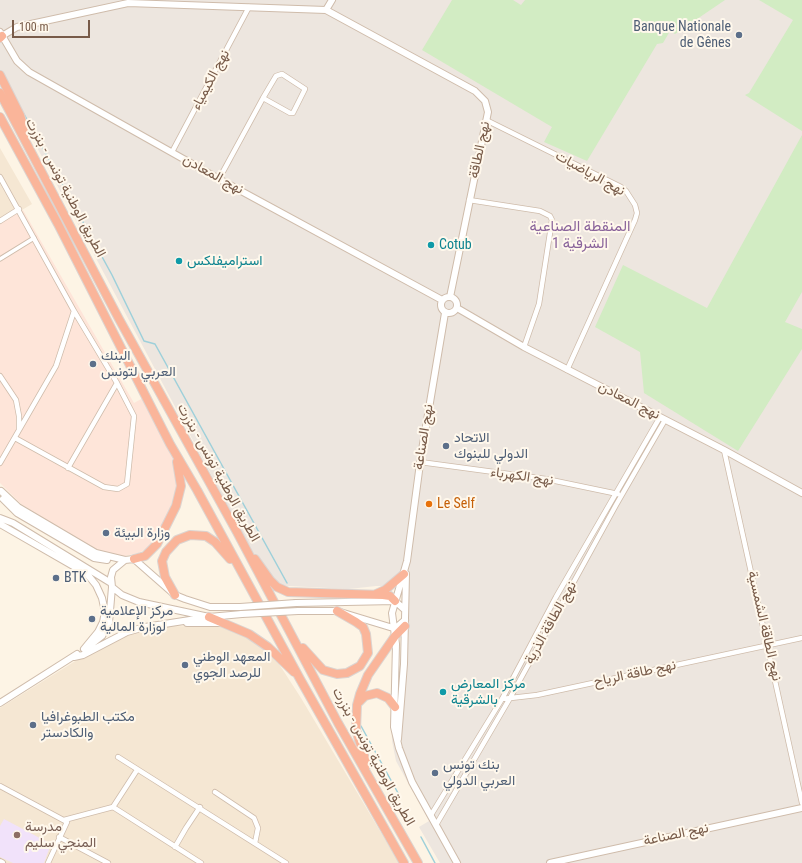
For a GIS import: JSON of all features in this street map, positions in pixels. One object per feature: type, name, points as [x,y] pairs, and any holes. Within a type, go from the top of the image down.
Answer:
[{"type":"highway","points":[[0,75],[26,130],[27,142]]},
{"type":"highway","name":"الطريق الوطنية تونس - بنزرت","points":[[0,93],[119,319],[237,532],[338,722],[418,863]]},
{"type":"highway","name":"الطريق الوطنية تونس - بنزرت","points":[[0,117],[58,224],[170,444],[404,863]]},
{"type":"highway","points":[[0,128],[10,146],[23,161]]},
{"type":"highway","points":[[134,559],[151,552],[157,544],[176,506],[181,486],[179,465],[170,444]]},
{"type":"highway","points":[[237,532],[270,580],[280,589],[298,594],[387,595],[395,601]]},
{"type":"highway","points":[[175,595],[164,577],[162,561],[171,545],[184,536],[197,534],[206,536],[216,542],[239,568]]},
{"type":"highway","points":[[371,595],[385,590],[404,574]]},
{"type":"highway","points":[[291,633],[308,655],[323,670],[337,674],[355,670],[368,653],[366,634],[362,627],[356,622],[337,611]]},
{"type":"highway","points":[[209,617],[249,634],[268,647],[300,679]]},
{"type":"highway","points":[[375,786],[356,730],[357,705],[368,675],[394,632],[405,623]]},
{"type":"highway","points":[[357,705],[365,696],[377,694],[388,698],[394,707]]},
{"type":"street","points":[[1,35],[17,27],[122,3],[326,10],[332,0]]},
{"type":"street","name":"نهج الكيمياء","points":[[172,152],[249,7]]},
{"type":"street","name":"نهج الطاقة","points":[[326,10],[475,90],[482,96],[487,106],[486,120],[450,297]]},
{"type":"street","name":"نهج المعادن","points":[[1,35],[17,61],[26,70],[219,179],[442,300]]},
{"type":"street","points":[[219,179],[263,98],[279,74],[282,74],[305,89],[293,113],[290,113],[263,98]]},
{"type":"street","name":"نهج الرياضيات","points":[[486,120],[621,187],[626,191],[635,205],[637,213],[635,220],[567,370]]},
{"type":"street","points":[[0,177],[19,209],[74,312],[117,383],[134,419],[127,484],[118,489],[104,487],[15,438]]},
{"type":"street","points":[[469,200],[540,211],[550,216],[552,220],[539,304],[524,347]]},
{"type":"street","points":[[0,220],[19,209]]},
{"type":"street","points":[[0,259],[34,238]]},
{"type":"street","points":[[450,297],[456,300],[457,308],[450,313],[445,313],[441,308],[442,300],[450,297]]},
{"type":"street","name":"نهج المعادن","points":[[457,308],[524,347],[724,450],[802,493]]},
{"type":"street","points":[[0,463],[56,366],[74,312]]},
{"type":"street","name":"نهج الصناعة","points":[[398,742],[404,664],[407,561],[420,462],[445,313]]},
{"type":"street","points":[[0,376],[16,400],[19,416],[19,431]]},
{"type":"street","points":[[68,468],[117,383]]},
{"type":"street","name":"نهج الطاقة الذرية","points":[[431,815],[502,699],[552,604],[616,493],[663,419]]},
{"type":"street","name":"نهج الطاقة الذرية","points":[[436,825],[510,698],[663,419]]},
{"type":"street","name":"نهج الطاقة الشمسية","points":[[724,450],[769,646],[802,803]]},
{"type":"street","name":"نهج الكهرباء","points":[[420,462],[546,479],[622,495]]},
{"type":"street","points":[[0,506],[1,493]]},
{"type":"street","points":[[1,493],[18,507],[87,549],[100,555],[113,558],[125,560],[134,559],[175,595],[197,604],[210,607],[240,607],[395,601],[405,610]]},
{"type":"street","points":[[0,518],[13,523],[111,585],[122,595],[139,602],[209,617]]},
{"type":"street","points":[[0,524],[87,574],[96,585],[102,598],[105,612],[103,622],[98,632],[84,649],[74,657],[0,702]]},
{"type":"street","points":[[84,649],[92,645],[102,636],[109,623],[113,570],[125,560]]},
{"type":"street","name":"نهج الصناعة","points":[[407,561],[392,613],[394,632],[394,727],[412,782],[457,863]]},
{"type":"street","points":[[74,657],[83,655],[127,632],[166,623],[242,614],[298,611],[337,611],[394,632]]},
{"type":"street","points":[[166,623],[225,623]]},
{"type":"street","name":"نهج طاقة الرياح","points":[[502,699],[537,695],[802,638]]},
{"type":"street","points":[[118,757],[137,770],[200,807],[286,863]]},
{"type":"street","points":[[64,820],[114,807],[137,770]]},
{"type":"street","points":[[0,786],[67,822],[48,863]]},
{"type":"street","points":[[215,792],[254,818],[258,828],[255,843]]},
{"type":"street","points":[[114,807],[201,863]]},
{"type":"street","points":[[175,847],[200,807]]},
{"type":"street","name":"نهج الصناعة","points":[[550,863],[802,808]]},
{"type":"street","points":[[59,837],[108,863]]},
{"type":"shaded area","points":[[0,0],[802,0],[802,863],[440,863],[419,827],[429,821],[396,761],[392,741],[391,714],[402,713],[409,586],[376,586],[349,589],[270,585],[0,78]]},
{"type":"shaded area","points":[[0,148],[32,204],[0,223]]},
{"type":"shaded area","points":[[23,210],[134,403],[143,398],[175,460],[178,482],[170,508],[154,541],[146,549],[138,553],[120,557],[98,552],[21,504],[0,483],[0,223]]},
{"type":"shaded area","points":[[165,626],[223,627],[236,631],[258,644],[279,664],[301,698],[399,863],[0,863],[0,708],[77,660],[114,640],[138,631]]},
{"type":"shaded area","name":"مدرسة المنجي سليم","points":[[4,819],[51,844],[44,863],[13,863],[0,857],[0,826]]},
{"type":"green space","points":[[452,0],[513,0],[521,5],[525,0],[725,0],[675,34],[670,31],[663,43],[657,44],[587,161],[544,142],[552,127],[422,50]]},
{"type":"green space","points":[[759,0],[802,0],[802,131],[745,95],[749,93],[793,20]]},
{"type":"green space","points":[[802,135],[802,292],[785,322],[802,329],[802,349],[738,451],[644,393],[640,352],[595,327],[623,265],[707,308]]},
{"type":"waterway","points":[[24,114],[112,275],[144,341],[155,344],[287,583]]},
{"type":"waterway","points":[[361,726],[398,793]]},
{"type":"waterway","points":[[421,837],[435,863]]},
{"type":"place","name":"Banque Nationale de Gênes","points":[[739,35]]},
{"type":"place","name":"Cotub","points":[[431,245]]},
{"type":"place","name":"استراميفلكس","points":[[179,261]]},
{"type":"place","name":"البنك العربي لتونس","points":[[93,364]]},
{"type":"place","name":"الاتحاد الدولي للبنوك","points":[[446,446]]},
{"type":"place","name":"Le Self","points":[[429,504]]},
{"type":"place","name":"وزارة البيئة","points":[[106,533]]},
{"type":"place","name":"BTK","points":[[56,578]]},
{"type":"place","name":"مركز الإعلامية لوزارة المالية","points":[[92,619]]},
{"type":"place","name":"المعهد الوطني للرصد الجوي","points":[[185,665]]},
{"type":"place","name":"مركز المعارض بالشرقية","points":[[443,692]]},
{"type":"place","name":"مكتب الطبوغرافيا والكادستر","points":[[33,725]]},
{"type":"place","name":"بنك تونس العربي الدولي","points":[[435,773]]},
{"type":"place","name":"مدرسة المنجي سليم","points":[[17,835]]},
{"type":"district","name":"المنقطة الصناعية الشرقية 1","points":[[580,236]]}]
